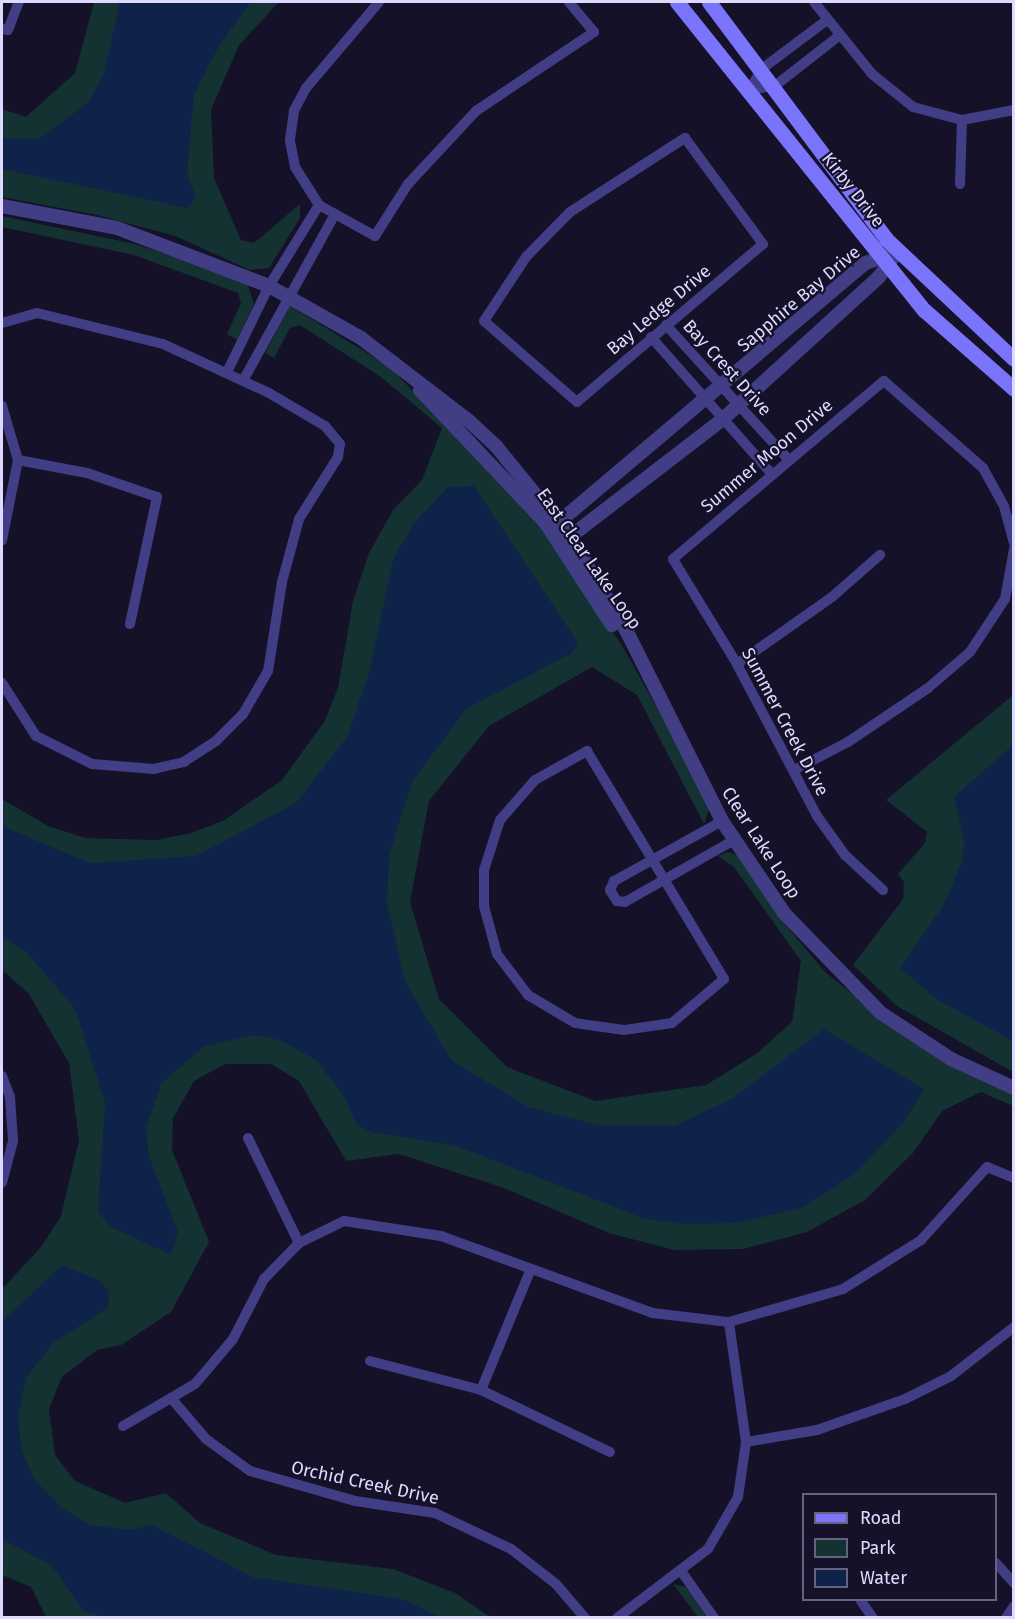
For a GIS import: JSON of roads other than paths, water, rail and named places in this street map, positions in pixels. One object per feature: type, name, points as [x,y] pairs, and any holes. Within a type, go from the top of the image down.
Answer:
[{"type":"main road","name":"Kirby Drive","points":[[677,2],[924,310],[1014,389]]},
{"type":"main road","name":"Kirby Drive","points":[[709,2],[764,68],[897,252],[1014,359]]},
{"type":"street","points":[[5,30],[20,2]]},
{"type":"street","points":[[380,2],[306,88],[294,111],[294,160],[319,205],[334,216],[375,236],[408,184],[454,132],[504,89],[594,32],[570,2]]},
{"type":"street","points":[[814,2],[840,35],[898,98],[928,114],[962,120],[1014,110]]},
{"type":"street","points":[[749,90],[764,68],[827,20]]},
{"type":"street","points":[[749,90],[776,86],[840,35]]},
{"type":"street","points":[[960,184],[962,120]]},
{"type":"street","name":"Bay Ledge Drive","points":[[686,138],[763,244],[666,325],[577,402],[484,321],[526,257],[563,219],[606,186],[686,138]]},
{"type":"street","points":[[228,370],[269,286],[319,205]]},
{"type":"street","name":"East Clear Lake Loop","points":[[2,206],[117,228],[269,286],[361,338],[496,446],[559,522],[562,536]]},
{"type":"street","points":[[244,379],[287,296],[334,216]]},
{"type":"street","name":"Sapphire Bay Drive","points":[[559,522],[722,387],[897,252]]},
{"type":"street","name":"Sapphire Bay Drive","points":[[562,536],[723,419],[884,261]]},
{"type":"street","points":[[2,323],[37,313],[89,321],[228,370],[325,426],[340,444],[338,457],[299,519],[282,582],[268,670],[243,714],[216,741],[184,762],[154,769],[92,764],[36,736],[2,683]]},
{"type":"street","name":"Bay Crest Drive","points":[[666,325],[788,459]]},
{"type":"street","points":[[248,329],[265,338]]},
{"type":"street","name":"Bay Crest Drive","points":[[651,337],[771,473]]},
{"type":"street","name":"East Clear Lake Loop","points":[[408,376],[562,536]]},
{"type":"street","name":"Summer Moon Drive","points":[[673,559],[771,473],[884,381],[983,468],[1004,506],[1014,543]]},
{"type":"street","points":[[2,406],[18,460],[2,540]]},
{"type":"street","points":[[18,460],[87,473],[157,497],[130,624]]},
{"type":"street","name":"Clear Lake Loop","points":[[562,536],[625,628],[638,661],[722,821],[784,913],[852,989],[917,1038],[1014,1088]]},
{"type":"street","points":[[794,770],[919,694],[970,652],[990,628],[1012,567],[1014,549]]},
{"type":"street","points":[[737,664],[832,597],[880,555]]},
{"type":"street","name":"Summer Creek Drive","points":[[673,559],[737,664],[828,831],[883,890]]},
{"type":"street","points":[[587,751],[654,862],[724,979],[672,1023],[624,1030],[575,1023],[528,995],[497,954],[484,906],[484,870],[501,820],[535,780],[587,751]]},
{"type":"street","points":[[722,821],[654,862],[614,881],[610,890],[616,901],[625,902],[734,840]]},
{"type":"street","points":[[2,1076],[10,1097],[13,1141],[2,1183]]},
{"type":"street","points":[[248,1138],[299,1243]]},
{"type":"street","points":[[123,1426],[195,1384],[233,1339],[264,1279],[299,1243],[344,1221],[441,1236],[530,1271],[653,1313],[729,1322],[800,1304],[876,1272],[921,1240],[987,1167],[1014,1178]]},
{"type":"street","points":[[481,1390],[530,1271]]},
{"type":"street","points":[[617,1617],[708,1549],[730,1516],[743,1478],[746,1442],[729,1322]]},
{"type":"street","points":[[746,1442],[817,1430],[905,1400],[951,1376],[1014,1327]]},
{"type":"street","points":[[370,1361],[481,1390],[610,1452]]},
{"type":"street","name":"Orchid Creek Drive","points":[[171,1398],[206,1439],[250,1471],[356,1501],[435,1513],[510,1549],[555,1584],[585,1617]]},
{"type":"street","points":[[997,1564],[1014,1583]]},
{"type":"street","points":[[681,1571],[714,1617]]},
{"type":"street","points":[[861,1601],[873,1617]]},
{"type":"street","points":[[1006,1617],[1014,1606]]},
{"type":"water","points":[[120,2],[251,2],[220,44],[194,95],[187,172],[196,198],[187,208],[2,169],[2,138],[39,139],[89,102],[104,73]]},
{"type":"water","points":[[474,486],[578,643],[572,653],[466,709],[412,782],[389,856],[387,902],[405,981],[451,1060],[528,1107],[598,1125],[675,1126],[733,1098],[824,1029],[924,1089],[903,1123],[853,1175],[804,1207],[736,1223],[682,1224],[643,1218],[454,1145],[371,1132],[356,1124],[345,1098],[316,1060],[280,1040],[252,1035],[203,1047],[161,1084],[146,1128],[149,1156],[178,1232],[171,1255],[111,1227],[98,1212],[105,1102],[75,1009],[28,954],[2,936],[2,826],[90,863],[196,856],[296,803],[347,737],[369,673],[393,560],[413,524],[448,487]]},
{"type":"water","points":[[1013,745],[1013,1041],[936,999],[900,968],[943,906],[961,864],[965,843],[954,797]]},
{"type":"water","points":[[62,1265],[99,1280],[109,1291],[108,1308],[54,1342],[26,1378],[18,1416],[22,1452],[35,1480],[62,1508],[90,1525],[128,1530],[152,1525],[253,1577],[402,1599],[440,1617],[104,1617],[83,1611],[52,1566],[2,1539],[2,1322]]}]
